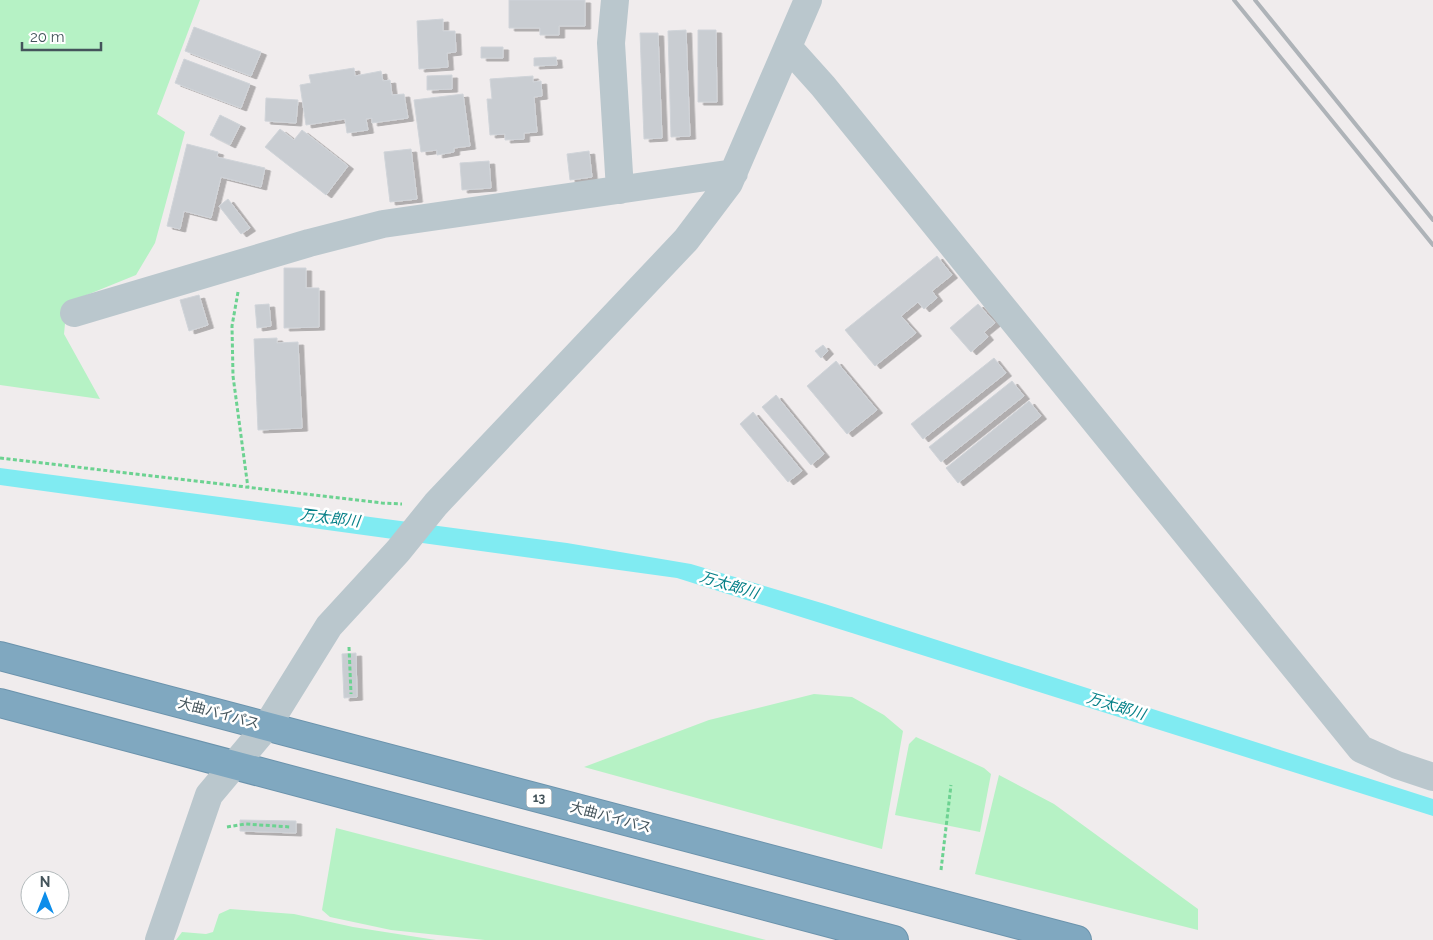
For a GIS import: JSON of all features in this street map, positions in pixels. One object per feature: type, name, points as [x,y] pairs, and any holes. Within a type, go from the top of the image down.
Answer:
[{"type":"highway","name":"大曲バイパス","points":[[0,656],[1077,940]]},
{"type":"highway","points":[[0,703],[894,940]]},
{"type":"street","points":[[615,0],[611,43],[620,190]]},
{"type":"street","points":[[159,940],[209,794],[267,726],[329,626],[398,551],[436,505],[686,240],[734,174],[808,0]]},
{"type":"street","points":[[788,47],[823,86],[1361,749],[1396,765],[1433,776]]},
{"type":"street","points":[[74,313],[244,262],[383,224],[734,174]]},
{"type":"path","points":[[244,262],[232,326],[233,376],[248,488]]},
{"type":"path","points":[[0,458],[382,503],[436,505]]},
{"type":"path","points":[[350,658],[350,694]]},
{"type":"path","points":[[941,870],[951,785]]},
{"type":"path","points":[[245,824],[291,827]]},
{"type":"green space","points":[[0,0],[200,0],[157,114],[185,132],[155,243],[136,275],[67,303],[64,334],[100,399],[0,385]]},
{"type":"green space","points":[[814,694],[852,697],[884,715],[903,731],[882,849],[584,767],[709,720]]},
{"type":"green space","points":[[916,737],[984,768],[991,774],[980,832],[895,815],[909,744]]},
{"type":"green space","points":[[999,775],[1054,804],[1198,909],[1198,930],[975,874]]},
{"type":"green space","points":[[336,828],[766,940],[485,940],[391,930],[330,917],[322,910]]},
{"type":"green space","points":[[230,909],[294,914],[353,927],[436,940],[176,940],[182,932],[206,934],[213,932],[219,914]]},
{"type":"water","name":"万太郎川","points":[[0,468],[567,543],[691,564],[825,604],[1433,799],[1433,816],[677,578],[0,485]]},
{"type":"building","points":[[509,0],[585,0],[585,26],[559,26],[559,35],[540,35],[540,28],[509,28]]},
{"type":"building","points":[[443,19],[443,31],[455,31],[456,52],[447,53],[448,67],[419,69],[417,21]]},
{"type":"building","points":[[194,27],[261,52],[251,76],[185,51]]},
{"type":"building","points":[[686,30],[690,136],[671,137],[668,31]]},
{"type":"building","points":[[698,30],[716,30],[717,102],[698,102]]},
{"type":"building","points":[[640,33],[658,33],[662,138],[644,139]]},
{"type":"building","points":[[481,47],[503,47],[503,58],[481,58]]},
{"type":"building","points":[[556,57],[557,65],[534,66],[534,58]]},
{"type":"building","points":[[184,59],[250,84],[241,108],[175,83]]},
{"type":"building","points":[[354,68],[355,76],[381,71],[383,81],[390,80],[392,95],[404,94],[408,118],[372,123],[372,118],[366,119],[368,130],[347,133],[345,119],[306,125],[300,85],[311,83],[309,75]]},
{"type":"building","points":[[452,75],[452,89],[427,90],[427,76]]},
{"type":"building","points":[[533,76],[533,82],[541,81],[542,96],[534,97],[537,132],[524,133],[524,139],[505,140],[505,134],[490,135],[487,99],[492,99],[490,79]]},
{"type":"building","points":[[463,94],[470,146],[454,148],[454,152],[437,155],[437,150],[421,152],[414,100]]},
{"type":"building","points":[[266,98],[298,100],[296,123],[265,121]]},
{"type":"building","points":[[220,115],[240,125],[230,145],[210,135]]},
{"type":"building","points":[[280,129],[294,140],[302,130],[348,166],[326,195],[265,147]]},
{"type":"building","points":[[187,144],[218,152],[217,157],[265,168],[261,187],[221,177],[211,218],[184,211],[180,229],[167,226]]},
{"type":"building","points":[[411,149],[417,199],[390,202],[384,152]]},
{"type":"building","points":[[589,151],[592,177],[570,180],[567,154]]},
{"type":"building","points":[[489,161],[491,188],[462,190],[460,163]]},
{"type":"building","points":[[228,199],[250,228],[241,234],[219,206]]},
{"type":"building","points":[[937,256],[952,275],[932,291],[937,298],[924,309],[918,302],[901,316],[916,333],[875,366],[845,330]]},
{"type":"building","points":[[284,268],[306,268],[306,288],[319,288],[319,327],[284,328]]},
{"type":"building","points":[[199,295],[208,325],[189,331],[180,300]]},
{"type":"building","points":[[269,304],[271,326],[257,328],[255,305]]},
{"type":"building","points":[[978,304],[995,323],[984,332],[988,337],[971,352],[950,328]]},
{"type":"building","points":[[277,338],[277,343],[298,342],[302,428],[258,430],[254,339]]},
{"type":"building","points":[[823,345],[828,351],[821,358],[815,351]]},
{"type":"building","points":[[994,358],[1006,373],[923,439],[911,424]]},
{"type":"building","points":[[836,361],[877,410],[847,434],[807,386]]},
{"type":"building","points":[[1012,381],[1024,396],[941,462],[929,447]]},
{"type":"building","points":[[776,395],[824,454],[811,465],[762,407]]},
{"type":"building","points":[[1029,401],[1041,416],[958,483],[946,468]]},
{"type":"building","points":[[753,412],[802,471],[788,482],[740,424]]},
{"type":"building","points":[[356,653],[357,697],[344,698],[342,654]]},
{"type":"building","points":[[240,820],[296,821],[296,833],[240,831]]},
{"type":"railway","points":[[1234,0],[1433,245]]},
{"type":"railway","points":[[1255,0],[1433,220]]}]
